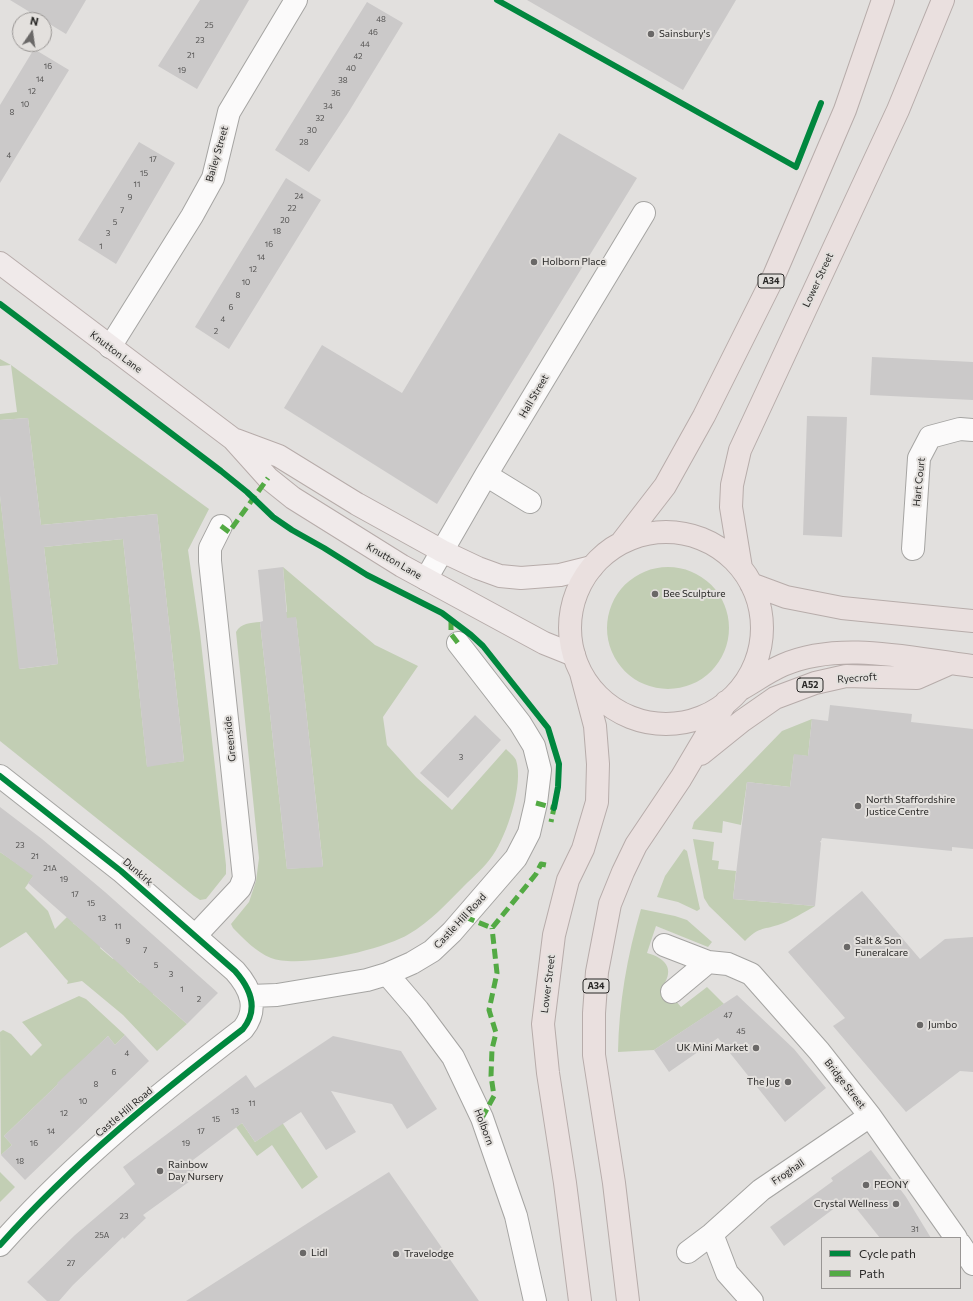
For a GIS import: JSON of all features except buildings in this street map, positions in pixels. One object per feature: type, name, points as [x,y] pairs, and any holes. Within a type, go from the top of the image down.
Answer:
[{"type":"highway","name":"A34","points":[[621,543],[665,486],[704,416],[773,278],[845,110],[883,0]]},
{"type":"highway","name":"Lower Street","points":[[746,576],[731,506],[732,485],[740,450],[898,110],[943,0]]},
{"type":"highway","points":[[621,543],[639,536],[657,533],[676,532],[688,535],[712,544],[728,554],[746,576],[758,601],[762,620],[762,638],[758,657],[750,674],[733,696]]},
{"type":"highway","name":"Lower Street","points":[[580,1301],[565,1183],[548,1073],[543,1024],[556,928],[568,880],[586,842],[596,802],[598,764],[595,726],[570,637],[570,618],[574,600],[579,588],[592,567],[605,553],[621,543]]},
{"type":"highway","points":[[746,576],[786,597],[842,608],[973,621]]},
{"type":"highway","points":[[578,664],[592,689],[605,702],[621,712],[638,719],[656,723],[675,723],[693,720],[711,712],[733,696],[783,665],[805,658],[844,652],[973,666]]},
{"type":"highway","name":"Ryecroft","points":[[689,764],[742,720],[775,698],[815,683],[846,676],[917,678],[950,663]]},
{"type":"highway","name":"A34","points":[[628,1301],[614,1183],[594,1055],[594,1013],[597,972],[610,904],[636,845],[733,696]]},
{"type":"main road","name":"Knutton Lane","points":[[0,263],[233,439],[268,478],[293,498],[368,547],[578,664]]},
{"type":"main road","name":"Knutton Lane","points":[[233,439],[279,456],[357,504],[442,551],[478,568],[500,576],[521,578],[560,575],[592,567]]},
{"type":"street","name":"Bailey Street","points":[[110,347],[192,216],[213,178],[230,112],[296,0]]},
{"type":"street","name":"Hall Street","points":[[426,579],[486,475],[644,213]]},
{"type":"street","name":"Hart Court","points":[[913,549],[919,458],[930,437],[960,429],[973,430]]},
{"type":"street","points":[[486,475],[530,502]]},
{"type":"street","name":"Greenside","points":[[196,936],[240,888],[244,878],[210,560],[210,548],[221,526]]},
{"type":"street","name":"Castle Hill Road","points":[[0,1245],[97,1147],[176,1080],[243,1029],[251,1020],[252,1009],[250,996],[325,988],[367,980],[388,974],[412,963],[432,951],[452,932],[516,858],[529,833],[536,803],[540,770],[534,746],[520,723],[458,644]]},
{"type":"street","name":"Dunkirk","points":[[0,776],[122,871],[196,936],[246,983],[250,996]]},
{"type":"street","name":"Bridge Street","points":[[664,945],[708,962],[728,964],[751,974],[819,1052],[870,1116],[955,1237]]},
{"type":"street","points":[[672,992],[708,962]]},
{"type":"street","name":"Holborn","points":[[388,974],[418,1010],[453,1057],[482,1118],[516,1216],[535,1301]]},
{"type":"street","name":"Froghall","points":[[688,1252],[712,1234],[761,1190],[870,1116]]},
{"type":"street","points":[[712,1234],[727,1273],[752,1301]]},
{"type":"street","points":[[961,1246],[973,1264]]},
{"type":"green space","points":[[0,359],[11,365],[0,366]]},
{"type":"green space","points":[[11,365],[209,509],[188,550],[200,633],[226,865],[226,874],[206,899],[200,900],[194,896],[0,741],[0,496],[20,669],[58,664],[44,547],[123,539],[147,766],[184,761],[157,514],[41,525],[28,418],[0,420],[0,414],[17,412]]},
{"type":"green space","points":[[283,567],[375,645],[418,666],[383,717],[387,745],[416,777],[452,810],[506,749],[516,760],[518,770],[518,782],[513,809],[504,835],[498,846],[483,867],[431,918],[409,934],[380,946],[341,956],[301,961],[284,961],[271,958],[255,949],[233,928],[231,924],[249,902],[256,881],[259,858],[236,632],[240,627],[246,624],[260,622],[287,869],[323,866],[296,618],[264,621],[263,615],[287,612]]},
{"type":"green space","points":[[668,567],[691,571],[702,577],[711,585],[719,594],[725,605],[729,628],[725,651],[719,662],[711,671],[702,679],[691,685],[668,689],[645,685],[634,679],[625,671],[617,662],[611,651],[607,628],[611,605],[617,594],[625,585],[634,577],[645,571]]},
{"type":"green space","points":[[812,719],[808,756],[794,755],[790,787],[747,782],[741,825],[723,821],[722,833],[692,829],[694,822],[782,731]]},
{"type":"green space","points":[[693,839],[714,842],[712,860],[719,861],[718,869],[736,871],[733,899],[815,906],[788,921],[757,931],[745,941],[709,906],[704,898]]},
{"type":"green space","points":[[684,849],[687,851],[700,909],[697,911],[678,902],[657,897],[665,876]]},
{"type":"green space","points":[[0,852],[34,875],[25,888],[48,911],[55,929],[74,910],[73,923],[88,935],[107,938],[100,948],[113,959],[120,951],[127,971],[140,983],[148,975],[160,986],[153,994],[187,1024],[157,1051],[123,1015],[82,981],[67,984],[68,981],[26,932],[0,948]]},
{"type":"green space","points":[[641,909],[687,920],[712,942],[708,947],[656,926],[647,953],[659,958],[666,965],[668,974],[663,986],[681,1007],[707,987],[724,1004],[654,1050],[618,1052],[622,998],[632,944]]},
{"type":"green space","points":[[79,996],[86,999],[125,1035],[115,1045],[108,1036],[4,1136],[12,1145],[1,1155],[0,1032],[3,1030],[11,1034],[31,1056],[42,1045],[22,1022]]},
{"type":"green space","points":[[268,1101],[318,1177],[302,1189],[272,1145],[257,1156],[236,1127],[242,1123],[255,1142],[274,1129]]},
{"type":"green space","points":[[0,1172],[15,1187],[0,1202]]},
{"type":"marked path","points":[[221,526],[229,532],[268,478]]},
{"type":"marked path","points":[[451,620],[451,634],[458,643]]},
{"type":"marked path","points":[[536,803],[554,808],[551,822]]},
{"type":"marked path","points":[[465,917],[492,928],[536,874],[541,864],[546,865]]},
{"type":"marked path","points":[[482,1118],[494,1096],[491,1076],[492,1049],[496,1033],[489,1010],[497,973],[492,928]]},
{"type":"cycle path","points":[[497,0],[796,167],[821,103]]},
{"type":"cycle path","points":[[0,304],[221,471],[247,492],[273,517],[367,575],[442,613],[471,635],[483,646],[548,728],[559,764],[558,787],[554,808]]},
{"type":"cycle path","points":[[0,776],[121,871],[235,971],[249,992],[252,1007],[248,1022],[243,1029],[116,1131],[56,1186],[0,1245]]},
{"type":"place","name":"Sainsbury's","points":[[651,34]]},
{"type":"place","name":"Holborn Place","points":[[534,262]]},
{"type":"place","name":"Bee Sculpture","points":[[655,594]]},
{"type":"place","name":"North Staffordshire Justice Centre","points":[[858,806]]},
{"type":"place","name":"Salt & Son Funeralcare","points":[[847,947]]},
{"type":"place","name":"Jumbo","points":[[920,1025]]},
{"type":"place","name":"UK Mini Market","points":[[756,1048]]},
{"type":"place","name":"The Jug","points":[[788,1082]]},
{"type":"place","name":"Rainbow Day Nursery","points":[[160,1171]]},
{"type":"place","name":"PEONY","points":[[866,1185]]},
{"type":"place","name":"Crystal Wellness","points":[[896,1204]]},
{"type":"place","name":"Lidl","points":[[303,1253]]},
{"type":"place","name":"Travelodge","points":[[396,1254]]}]
